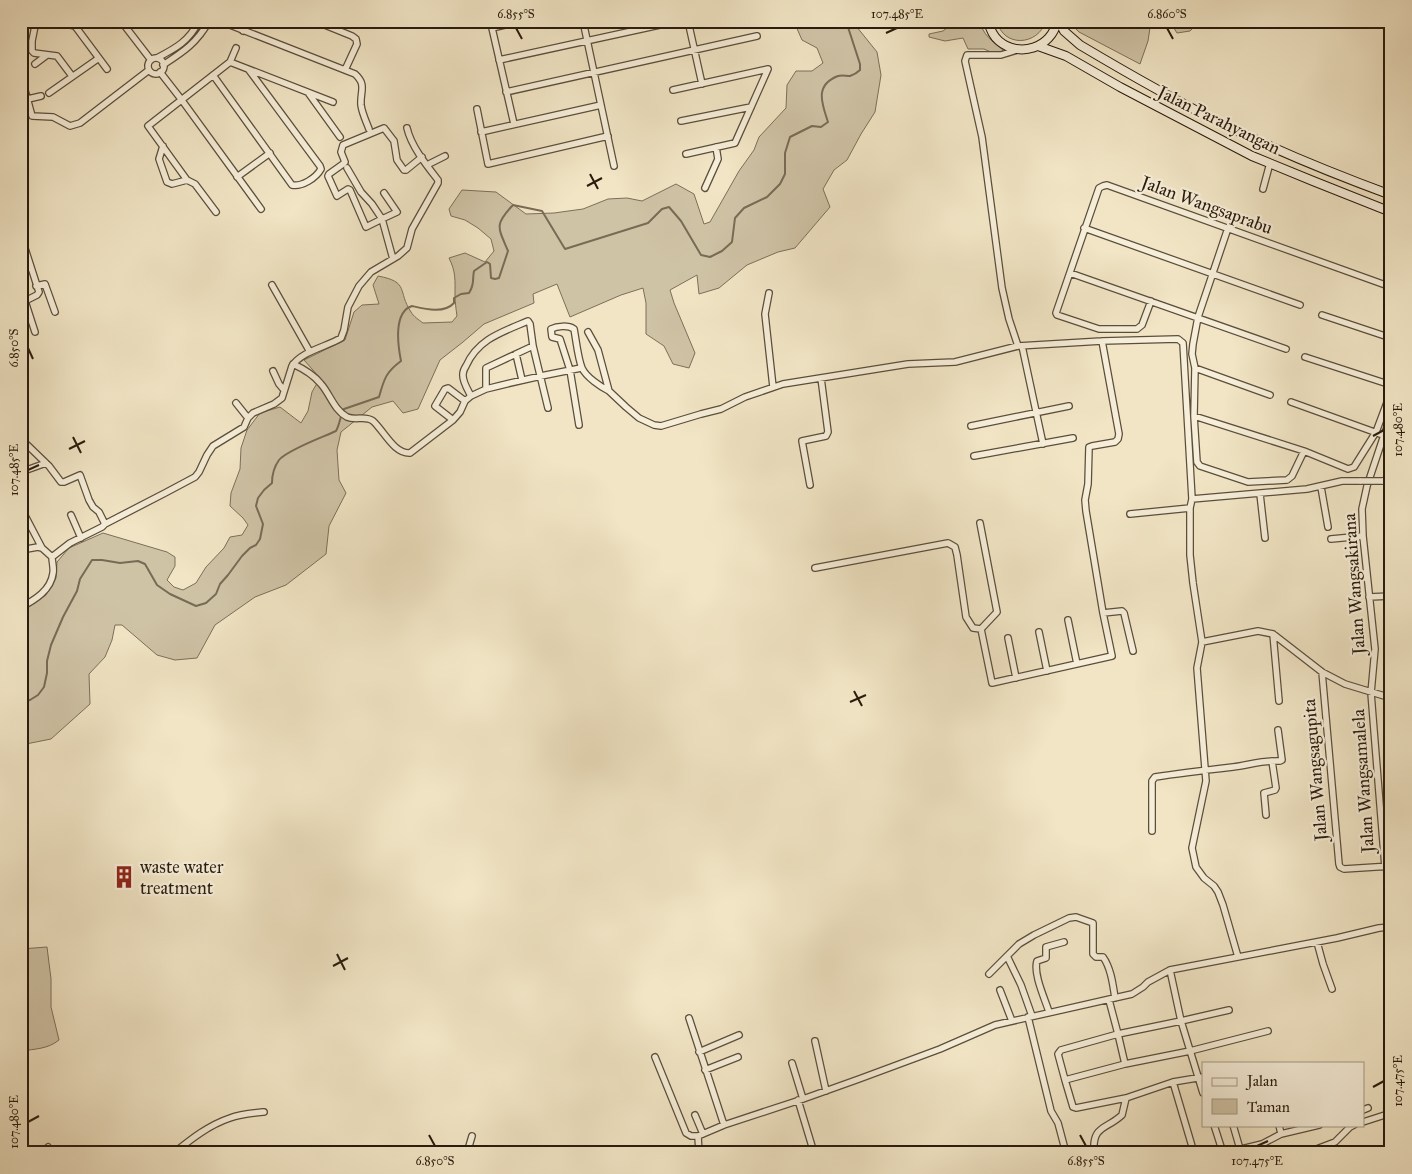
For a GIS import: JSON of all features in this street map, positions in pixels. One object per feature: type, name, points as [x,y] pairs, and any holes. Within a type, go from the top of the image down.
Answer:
[{"type":"main road","points":[[988,21],[992,32],[998,40],[1018,50],[1028,50],[1046,41],[1052,34],[1058,21]]},
{"type":"main road","name":"Jalan Parahyangan","points":[[1058,21],[1064,31],[1080,45],[1193,108],[1285,152],[1391,195]]},
{"type":"main road","name":"Jalan Parahyangan","points":[[1038,46],[1066,56],[1168,113],[1270,164],[1391,212]]},
{"type":"street","points":[[36,21],[32,51],[34,53],[56,56],[72,76]]},
{"type":"street","points":[[52,21],[76,23],[106,69]]},
{"type":"street","points":[[121,21],[154,59],[162,60],[163,65],[160,72]]},
{"type":"street","points":[[163,65],[189,48],[209,21]]},
{"type":"street","points":[[243,31],[248,21]]},
{"type":"street","points":[[315,21],[352,36],[356,40],[357,44],[345,70]]},
{"type":"street","points":[[489,21],[514,124]]},
{"type":"street","points":[[492,28],[522,21]]},
{"type":"street","points":[[583,21],[614,166]]},
{"type":"street","points":[[499,60],[678,21]]},
{"type":"street","points":[[688,21],[702,84]]},
{"type":"street","points":[[149,70],[148,64],[176,48],[193,34],[198,23],[204,29]]},
{"type":"street","points":[[230,25],[355,74],[362,84],[361,105],[369,129]]},
{"type":"street","points":[[506,92],[757,36]]},
{"type":"street","points":[[216,212],[195,184],[187,180],[148,125],[230,62],[236,48]]},
{"type":"street","points":[[1018,50],[1001,55],[967,55],[965,61],[982,138],[1002,288],[1009,319],[1020,346],[1043,444]]},
{"type":"street","points":[[35,64],[47,55]]},
{"type":"street","points":[[49,93],[99,58]]},
{"type":"street","points":[[230,62],[333,102]]},
{"type":"street","points":[[674,90],[768,69],[735,143],[686,154]]},
{"type":"street","points":[[149,70],[154,73],[160,72]]},
{"type":"street","points":[[21,76],[32,116],[53,117],[70,126],[80,123],[149,70]]},
{"type":"street","points":[[212,75],[292,185],[299,185],[316,175],[321,169],[249,70]]},
{"type":"street","points":[[160,72],[261,209]]},
{"type":"street","points":[[308,92],[340,136]]},
{"type":"street","points":[[28,100],[41,96]]},
{"type":"street","points":[[481,132],[601,105]]},
{"type":"street","points":[[681,121],[751,107]]},
{"type":"street","points":[[477,109],[488,164],[608,136]]},
{"type":"street","points":[[384,193],[397,212],[366,228],[350,190],[348,189],[338,196],[336,195],[328,176],[328,174],[345,162],[341,152],[343,145],[384,128],[394,140],[397,160],[404,170],[422,157]]},
{"type":"street","points":[[52,557],[104,524],[195,476],[200,472],[213,446],[244,427],[248,418],[253,413],[282,398],[293,364],[310,352],[341,338],[348,307],[359,286],[371,272],[407,248],[412,229],[437,186],[438,180],[410,137],[407,128]]},
{"type":"street","points":[[162,146],[159,159],[167,182],[172,184],[187,180]]},
{"type":"street","points":[[704,188],[718,159],[716,148]]},
{"type":"street","points":[[237,177],[270,154]]},
{"type":"street","points":[[427,165],[445,156]]},
{"type":"street","points":[[1263,189],[1270,164]]},
{"type":"street","points":[[347,168],[361,192],[382,219],[393,259]]},
{"type":"street","name":"Jalan Wangsaprabu","points":[[1151,301],[1142,325],[1137,329],[1099,329],[1057,315],[1056,310],[1084,228],[1098,188],[1102,186],[1107,185],[1391,287]]},
{"type":"street","points":[[1084,228],[1300,305]]},
{"type":"street","points":[[1228,228],[1198,317],[1193,344],[1192,354],[1195,368],[1194,416],[1198,464],[1242,480],[1255,482],[1287,480],[1292,476],[1304,451]]},
{"type":"street","points":[[21,236],[39,292],[23,302],[35,332]]},
{"type":"street","points":[[21,270],[31,267]]},
{"type":"street","points":[[1070,273],[1286,349]]},
{"type":"street","points":[[36,286],[45,284],[56,312]]},
{"type":"street","points":[[272,285],[310,352]]},
{"type":"street","points":[[769,293],[765,314],[774,387]]},
{"type":"street","points":[[1322,315],[1391,338]]},
{"type":"street","points":[[471,396],[463,377],[463,372],[474,352],[499,333],[528,321],[548,408]]},
{"type":"street","points":[[578,425],[570,370],[560,339],[551,336],[550,330],[552,328],[569,326],[574,329],[581,368],[594,381],[610,391],[626,408],[639,418],[647,423],[661,426],[721,409],[745,397],[774,387],[908,364],[955,362],[1020,346],[1178,339],[1183,343],[1192,499],[1190,508],[1190,555],[1193,583],[1205,642],[1197,668],[1206,781],[1192,848],[1196,867],[1218,892],[1238,957]]},
{"type":"street","points":[[588,332],[598,350],[610,391]]},
{"type":"street","points":[[981,629],[992,683],[1112,656],[1103,613],[1085,500],[1088,484],[1089,448],[1115,442],[1119,434],[1102,341]]},
{"type":"street","points":[[486,389],[486,368],[533,346]]},
{"type":"street","points":[[516,354],[522,380]]},
{"type":"street","points":[[1305,357],[1391,385]]},
{"type":"street","points":[[293,364],[307,371],[322,384],[332,403],[347,416],[363,417],[372,421],[395,446],[402,452],[408,453],[453,420],[460,412],[465,401],[471,396],[486,389],[581,368]]},
{"type":"street","points":[[1195,368],[1270,395]]},
{"type":"street","points":[[273,371],[284,390]]},
{"type":"street","points":[[810,485],[802,441],[826,436],[828,432],[821,378]]},
{"type":"street","points":[[453,420],[435,406],[445,389],[448,388],[465,401]]},
{"type":"street","points":[[1194,416],[1304,451],[1352,469],[1376,432],[1391,392]]},
{"type":"street","points":[[1291,402],[1391,438]]},
{"type":"street","points":[[236,403],[248,418]]},
{"type":"street","points":[[971,426],[1069,406]]},
{"type":"street","name":"Jalan Wangsakirana","points":[[1371,693],[1375,649],[1362,510],[1371,474],[1391,418]]},
{"type":"street","points":[[974,456],[1073,438]]},
{"type":"street","points":[[21,439],[46,463],[61,482],[80,474],[89,500],[99,512],[104,524]]},
{"type":"street","points":[[21,472],[46,463]]},
{"type":"street","points":[[1192,499],[1321,487],[1342,481],[1391,480]]},
{"type":"street","points":[[1321,487],[1328,527]]},
{"type":"street","points":[[1260,494],[1265,538]]},
{"type":"street","points":[[21,508],[42,548],[52,557],[54,572],[48,588],[41,595],[21,607]]},
{"type":"street","points":[[1130,514],[1190,508]]},
{"type":"street","points":[[71,515],[81,538]]},
{"type":"street","points":[[980,523],[997,612],[981,629]]},
{"type":"street","points":[[1331,539],[1363,536]]},
{"type":"street","points":[[815,568],[948,543],[955,547],[957,555],[966,616],[973,628],[981,629]]},
{"type":"street","points":[[21,550],[42,548]]},
{"type":"street","points":[[1370,597],[1391,596]]},
{"type":"street","points":[[1103,613],[1118,610],[1124,613],[1133,651]]},
{"type":"street","points":[[1068,620],[1077,664]]},
{"type":"street","points":[[1205,642],[1258,631],[1273,634],[1322,672],[1345,684],[1391,698]]},
{"type":"street","points":[[1039,632],[1047,671]]},
{"type":"street","points":[[1273,634],[1279,701]]},
{"type":"street","points":[[1008,638],[1016,678]]},
{"type":"street","name":"Jalan Wangsagupita","points":[[1322,672],[1340,867],[1344,869],[1388,866]]},
{"type":"street","name":"Jalan Wangsamalela","points":[[1371,693],[1388,866]]},
{"type":"street","points":[[1152,831],[1152,781],[1155,777],[1261,762],[1280,762],[1282,760],[1278,730]]},
{"type":"street","points":[[1266,815],[1264,793],[1276,788],[1272,761]]},
{"type":"street","points":[[989,974],[1019,944],[1069,918],[1076,917],[1093,923],[1093,954],[1096,957],[1103,957],[1105,960],[1116,998]]},
{"type":"street","points":[[655,1057],[686,1133],[691,1136],[700,1135],[940,1049],[995,1024],[1132,994],[1148,982],[1170,970],[1391,927]]},
{"type":"street","points":[[1049,1012],[1037,975],[1036,963],[1046,958],[1046,947],[1064,942]]},
{"type":"street","points":[[1317,942],[1332,989]]},
{"type":"street","points":[[1007,956],[1021,985],[1030,1016],[1051,1111],[1058,1123],[1066,1153]]},
{"type":"street","points":[[1170,970],[1181,1021],[1190,1051],[1201,1077],[1173,1082],[1126,1098],[1073,1107],[1058,1054],[1059,1051],[1118,1034],[1181,1021],[1229,1010]]},
{"type":"street","points":[[1000,990],[1012,1021]]},
{"type":"street","points":[[1109,1000],[1125,1064]]},
{"type":"street","points":[[689,1018],[724,1125]]},
{"type":"street","points":[[1065,1080],[1268,1031]]},
{"type":"street","points":[[699,1052],[739,1035]]},
{"type":"street","points":[[815,1041],[826,1091]]},
{"type":"street","points":[[705,1070],[738,1057]]},
{"type":"street","points":[[792,1063],[814,1153]]},
{"type":"street","points":[[1173,1082],[1194,1153]]},
{"type":"street","points":[[1094,1153],[1094,1138],[1099,1130],[1122,1115],[1126,1098]]},
{"type":"street","points":[[174,1153],[196,1135],[230,1118],[244,1114],[264,1112]]},
{"type":"street","points":[[1364,1122],[1391,1113]]},
{"type":"street","points":[[695,1115],[700,1135],[699,1153]]},
{"type":"street","points":[[1214,1126],[1224,1153],[1262,1144],[1282,1134],[1316,1126]]},
{"type":"street","points":[[1233,1126],[1240,1149]]},
{"type":"street","points":[[1279,1126],[1282,1134]]},
{"type":"street","points":[[1306,1153],[1336,1142],[1352,1126]]},
{"type":"street","points":[[467,1153],[472,1136]]},
{"type":"green space","points":[[788,21],[852,21],[877,52],[881,75],[875,112],[847,160],[834,170],[823,189],[830,207],[795,248],[778,252],[747,265],[719,288],[699,294],[697,275],[670,290],[695,353],[689,368],[673,364],[664,346],[646,334],[646,303],[643,288],[621,295],[570,317],[557,284],[533,294],[534,303],[484,324],[440,360],[418,409],[403,413],[393,401],[372,407],[341,432],[337,450],[339,480],[346,493],[329,526],[326,554],[286,585],[255,597],[215,625],[197,658],[175,660],[157,655],[122,625],[115,625],[112,640],[105,657],[89,674],[90,704],[51,739],[21,745],[21,674],[23,658],[21,655],[21,612],[46,595],[56,578],[57,562],[69,548],[103,533],[167,552],[175,557],[175,566],[167,580],[174,587],[183,590],[196,583],[206,567],[224,548],[230,537],[242,535],[248,525],[230,506],[231,493],[240,469],[241,448],[247,430],[260,413],[280,407],[301,423],[308,411],[312,392],[320,378],[304,360],[345,340],[354,312],[362,305],[379,304],[373,285],[378,276],[388,278],[399,284],[407,305],[416,318],[423,323],[452,322],[457,316],[455,276],[449,258],[465,253],[485,262],[494,251],[491,239],[478,228],[465,220],[451,216],[449,209],[462,190],[496,192],[526,214],[583,209],[608,199],[627,198],[642,201],[676,184],[694,194],[704,224],[710,222],[739,171],[754,150],[759,137],[786,108],[787,85],[796,71],[812,71],[823,63],[817,48],[802,40],[795,24]]},
{"type":"green space","points":[[952,21],[980,21],[986,34],[1003,50],[1000,53],[993,53],[984,49],[968,49],[963,38],[945,41],[929,37],[929,34],[943,31],[953,23]]},
{"type":"green space","points":[[997,21],[1046,21],[1036,35],[1029,39],[1021,40],[1006,36],[1000,30]]},
{"type":"green space","points":[[1071,21],[1151,21],[1148,41],[1140,64],[1079,32],[1072,25]]},
{"type":"green space","points":[[1172,21],[1200,21],[1190,31],[1177,33],[1172,25]]},
{"type":"green space","points":[[47,947],[51,979],[51,1007],[59,1040],[46,1047],[21,1051],[21,949]]},
{"type":"waterway","points":[[21,702],[30,700],[38,695],[44,687],[51,645],[77,591],[80,579],[92,560],[120,563],[138,561],[145,564],[157,585],[170,594],[196,606],[206,603],[216,594],[220,584],[242,556],[256,545],[260,539],[263,524],[256,506],[258,498],[272,483],[272,477],[279,460],[297,448],[336,431],[344,409],[379,397],[386,376],[401,361],[398,330],[399,322],[406,309],[412,306],[434,310],[445,309],[454,303],[454,298],[461,294],[469,293],[473,284],[474,271],[487,262],[490,264],[491,278],[499,278],[508,251],[500,231],[500,222],[513,205],[542,211],[565,249],[648,223],[662,209],[669,207],[681,221],[701,255],[710,257],[722,251],[732,242],[735,218],[744,208],[767,197],[780,184],[785,174],[785,153],[790,137],[812,126],[821,127],[828,122],[822,102],[825,84],[838,76],[850,76],[860,70],[860,64],[846,21]]},
{"type":"place","name":"waste water treatment","points":[[124,877]]}]
